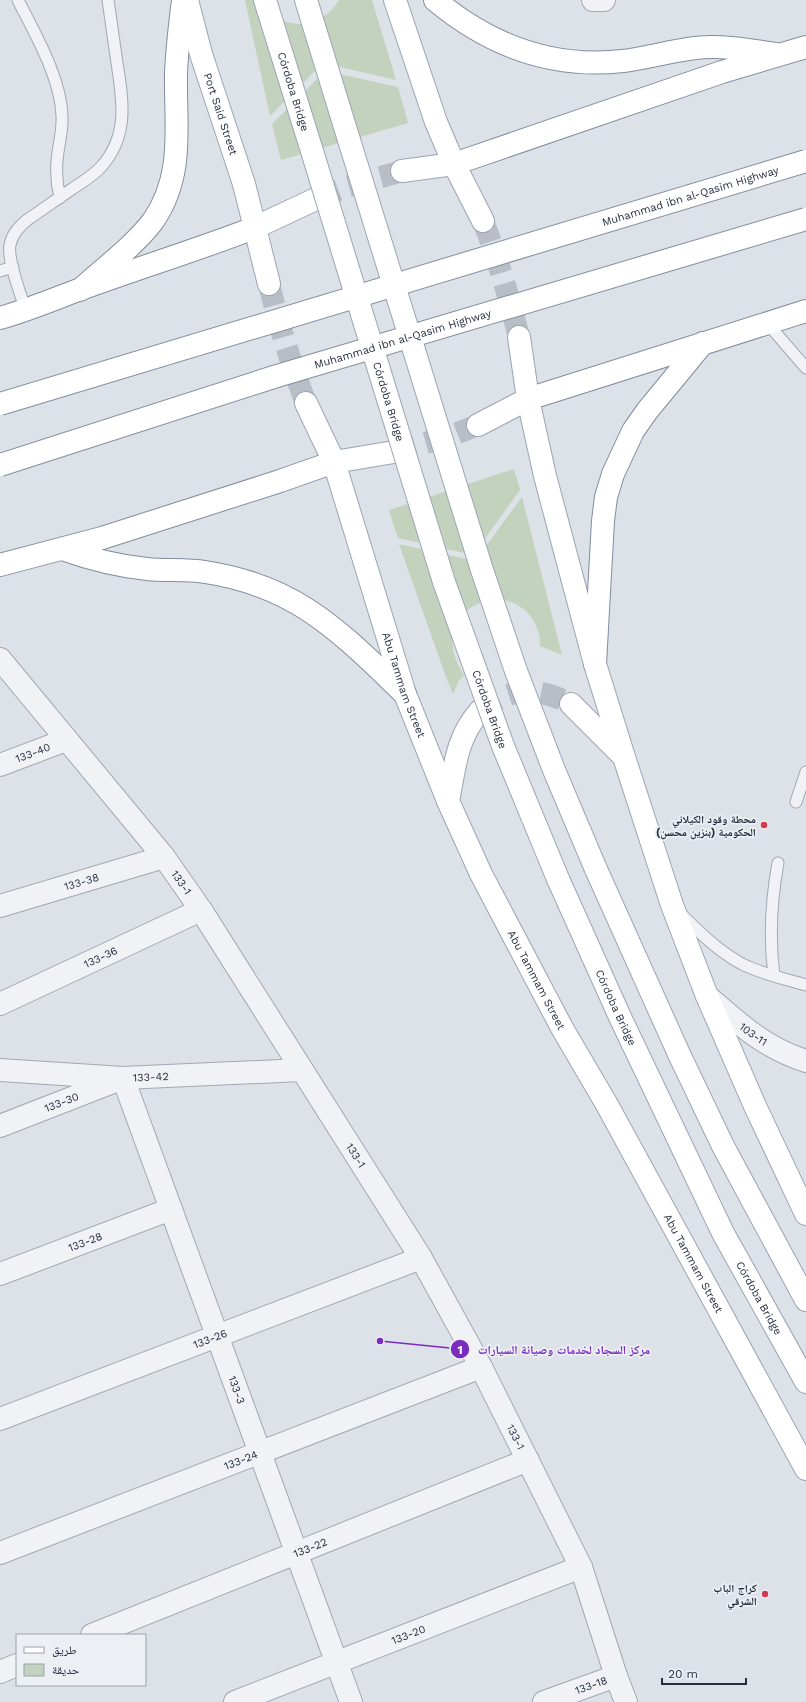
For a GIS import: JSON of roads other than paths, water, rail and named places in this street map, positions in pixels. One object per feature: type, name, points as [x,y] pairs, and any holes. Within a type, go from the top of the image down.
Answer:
[{"type":"main road","points":[[80,290],[143,233],[153,221],[164,202],[173,178],[177,147],[176,71],[183,0]]},
{"type":"main road","name":"Port Said Street","points":[[187,0],[201,54],[244,184],[269,284]]},
{"type":"main road","name":"Córdoba Bridge","points":[[265,0],[444,582],[503,746],[558,879],[620,1017],[723,1233],[806,1382]]},
{"type":"main road","points":[[306,0],[482,570],[527,699],[554,770],[595,868],[678,1054],[770,1236],[806,1300]]},
{"type":"main road","points":[[395,0],[436,122],[454,164],[482,221]]},
{"type":"main road","points":[[435,0],[472,28],[520,50],[545,57],[597,63],[616,62],[695,48],[718,47],[741,48],[781,54]]},
{"type":"main road","points":[[402,172],[454,164],[722,72],[806,47]]},
{"type":"main road","name":"Muhammad ibn al-Qasim Highway","points":[[0,404],[806,161]]},
{"type":"main road","points":[[0,318],[26,311],[80,290],[254,228],[318,198]]},
{"type":"main road","name":"Muhammad ibn al-Qasim Highway","points":[[0,464],[277,376],[806,219]]},
{"type":"main road","points":[[478,425],[528,399],[806,311]]},
{"type":"main road","points":[[519,337],[528,399],[545,476],[595,664],[672,905],[707,996],[778,1157],[806,1214]]},
{"type":"main road","points":[[595,664],[603,521],[606,497],[613,474],[633,431],[647,411],[703,343]]},
{"type":"main road","name":"Abu Tammam Street","points":[[306,403],[334,462],[405,694],[448,801],[481,874],[525,958],[806,1469]]},
{"type":"main road","points":[[0,565],[102,538],[210,504],[334,462],[394,452]]},
{"type":"main road","points":[[62,549],[90,558],[148,570],[203,572],[233,577],[252,582],[275,591],[298,602],[338,632],[405,694]]},
{"type":"main road","points":[[571,704],[624,758]]},
{"type":"main road","points":[[448,801],[462,738],[469,723],[480,711]]},
{"type":"street","points":[[593,0],[604,0]]},
{"type":"street","name":"133-1","points":[[0,659],[164,857],[201,910],[421,1258],[481,1367],[581,1567],[616,1676],[626,1702]]},
{"type":"street","name":"133-40","points":[[0,765],[66,740]]},
{"type":"street","name":"133-38","points":[[0,906],[164,857]]},
{"type":"street","name":"133-36","points":[[0,1004],[201,910]]},
{"type":"street","name":"103-11","points":[[707,996],[750,1034],[770,1046],[806,1061]]},
{"type":"street","name":"133-42","points":[[0,1070],[123,1078],[302,1070]]},
{"type":"street","name":"133-30","points":[[0,1126],[123,1078]]},
{"type":"street","name":"133-3","points":[[123,1078],[351,1702]]},
{"type":"street","name":"133-28","points":[[0,1274],[171,1209]]},
{"type":"street","name":"133-26","points":[[0,1419],[421,1258]]},
{"type":"street","name":"133-24","points":[[0,1553],[481,1367]]},
{"type":"street","name":"133-22","points":[[94,1634],[528,1460]]},
{"type":"street","name":"133-20","points":[[235,1702],[581,1567]]},
{"type":"street","points":[[0,1672],[16,1665]]},
{"type":"street","name":"133-18","points":[[544,1702],[616,1676]]},
{"type":"lane","points":[[18,0],[55,78],[61,99],[62,132],[56,167],[60,198]]},
{"type":"lane","points":[[26,311],[10,256],[10,245],[14,234],[27,220],[90,177],[101,167],[117,142],[122,126],[122,93],[108,0]]},
{"type":"lane","points":[[0,271],[13,267]]},
{"type":"lane","points":[[767,323],[806,368]]},
{"type":"lane","points":[[796,802],[806,772]]},
{"type":"lane","points":[[774,976],[770,931],[771,908],[778,863]]},
{"type":"lane","points":[[672,905],[702,935],[728,956],[743,964],[774,976],[806,985]]},
{"type":"tunnel","points":[[318,198],[346,187],[402,171]]},
{"type":"tunnel","points":[[483,221],[503,278],[519,337]]},
{"type":"tunnel","points":[[269,284],[295,374],[306,403]]},
{"type":"tunnel","points":[[394,452],[450,436],[478,425]]},
{"type":"tunnel","points":[[480,711],[502,697],[513,693],[524,692],[547,694],[571,704]]},
{"type":"place","name":"محطة وقود الكيلاني الحكومية (بنزين محسن)","points":[[764,825]]},
{"type":"place","name":"مركز السجاد لخدمات وصيانة السيارات","points":[[380,1341]]},
{"type":"place","name":"كراج الباب الشرقي","points":[[765,1594]]}]
